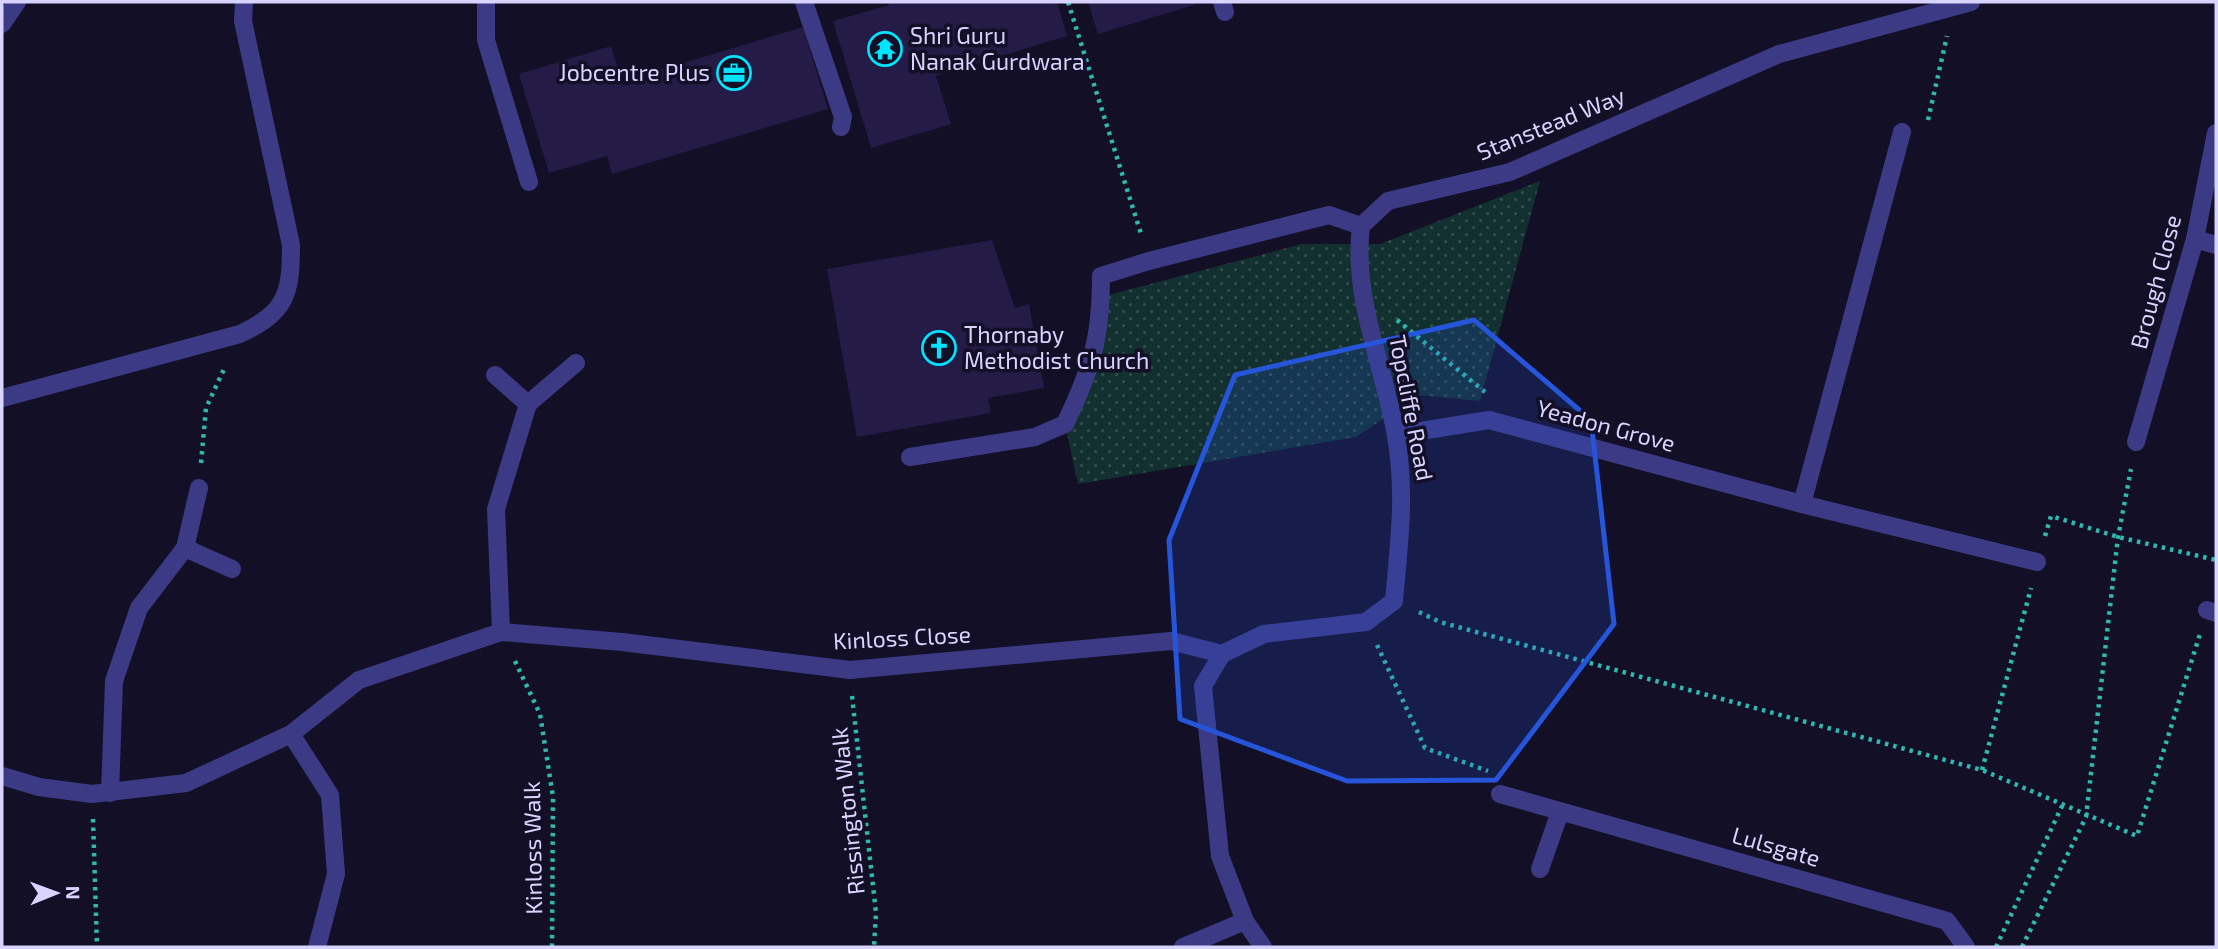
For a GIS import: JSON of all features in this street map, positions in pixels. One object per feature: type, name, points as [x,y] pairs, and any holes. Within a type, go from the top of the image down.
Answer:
[{"type":"street","points":[[2,24],[17,2]]},
{"type":"street","points":[[2,398],[240,334],[266,322],[282,304],[291,277],[292,245],[243,21],[244,2]]},
{"type":"street","points":[[486,2],[486,40],[529,182]]},
{"type":"street","points":[[804,2],[843,117],[841,127]]},
{"type":"street","name":"Stanstead Way","points":[[1361,226],[1388,201],[1510,172],[1779,54],[1963,3]]},
{"type":"street","points":[[1802,504],[1902,132]]},
{"type":"street","name":"Brough Close","points":[[2136,442],[2195,239],[2216,133]]},
{"type":"street","points":[[910,457],[1035,437],[1065,424],[1082,389],[1098,341],[1101,276],[1329,215],[1361,226]]},
{"type":"street","name":"Topcliffe Road","points":[[1361,226],[1357,257],[1396,435],[1403,498],[1394,601]]},
{"type":"street","points":[[2195,239],[2216,245]]},
{"type":"street","points":[[501,632],[496,509],[528,404],[576,363]]},
{"type":"street","points":[[495,375],[528,404]]},
{"type":"street","name":"Yeadon Grove","points":[[1396,435],[1489,420],[1802,504],[2037,562]]},
{"type":"street","points":[[101,794],[114,681],[139,608],[185,548],[199,488]]},
{"type":"street","points":[[185,548],[232,569]]},
{"type":"street","points":[[1263,947],[1245,921],[1220,856],[1203,686],[1222,654],[1264,634],[1366,622],[1394,601]]},
{"type":"street","name":"Kinloss Close","points":[[2,776],[39,787],[101,794],[186,783],[291,734],[359,680],[501,632],[622,642],[850,670],[1171,641],[1222,654]]},
{"type":"street","points":[[291,734],[330,795],[336,874],[317,947]]},
{"type":"street","name":"Lulsgate","points":[[1500,794],[1947,921],[1966,947]]},
{"type":"street","points":[[1540,869],[1560,812]]},
{"type":"street","points":[[1183,947],[1245,921]]},
{"type":"path","points":[[1068,2],[1149,261]]},
{"type":"path","points":[[1902,132],[1923,138],[1963,3]]},
{"type":"path","points":[[1363,292],[1493,398],[1489,420]]},
{"type":"path","points":[[199,488],[206,408],[240,334]]},
{"type":"path","points":[[2022,947],[2087,817],[2118,537],[2136,442]]},
{"type":"path","points":[[1982,770],[2051,516],[2118,537],[2216,560]]},
{"type":"path","points":[[1394,601],[1440,622],[1982,770],[2087,817],[2137,836],[2212,612]]},
{"type":"path","points":[[1366,622],[1425,748],[1504,776],[1500,794]]},
{"type":"path","name":"Kinloss Walk","points":[[501,632],[540,714],[554,797],[552,947]]},
{"type":"path","name":"Rissington Walk","points":[[850,670],[877,913],[874,947]]},
{"type":"path","points":[[97,947],[101,794]]},
{"type":"path","points":[[1996,947],[2062,806]]},
{"type":"highlighted area","points":[[1474,320],[1591,420],[1614,624],[1496,780],[1347,781],[1180,719],[1169,540],[1235,375]]},
{"type":"green space","points":[[1540,181],[1480,401],[1418,395],[1356,437],[1078,484],[1065,424],[1101,297],[1302,244],[1380,244]]},
{"type":"building","points":[[888,2],[1057,2],[1067,36],[936,76],[951,124],[871,148],[833,21],[889,5]]},
{"type":"building","points":[[1088,2],[1193,2],[1194,5],[1098,34]]},
{"type":"building","points":[[803,27],[828,109],[612,174],[607,156],[549,173],[519,74],[611,46],[623,86],[645,80],[643,75]]},
{"type":"building","name":"Thornaby Methodist Church","points":[[992,240],[1015,308],[1029,304],[1044,388],[988,398],[991,413],[857,437],[827,269]]},
{"type":"place","name":"Shri Guru Nanak Gurdwara","points":[[885,49]]},
{"type":"place","name":"Jobcentre Plus","points":[[734,73]]},
{"type":"place","name":"Thornaby Methodist Church","points":[[939,348]]}]
